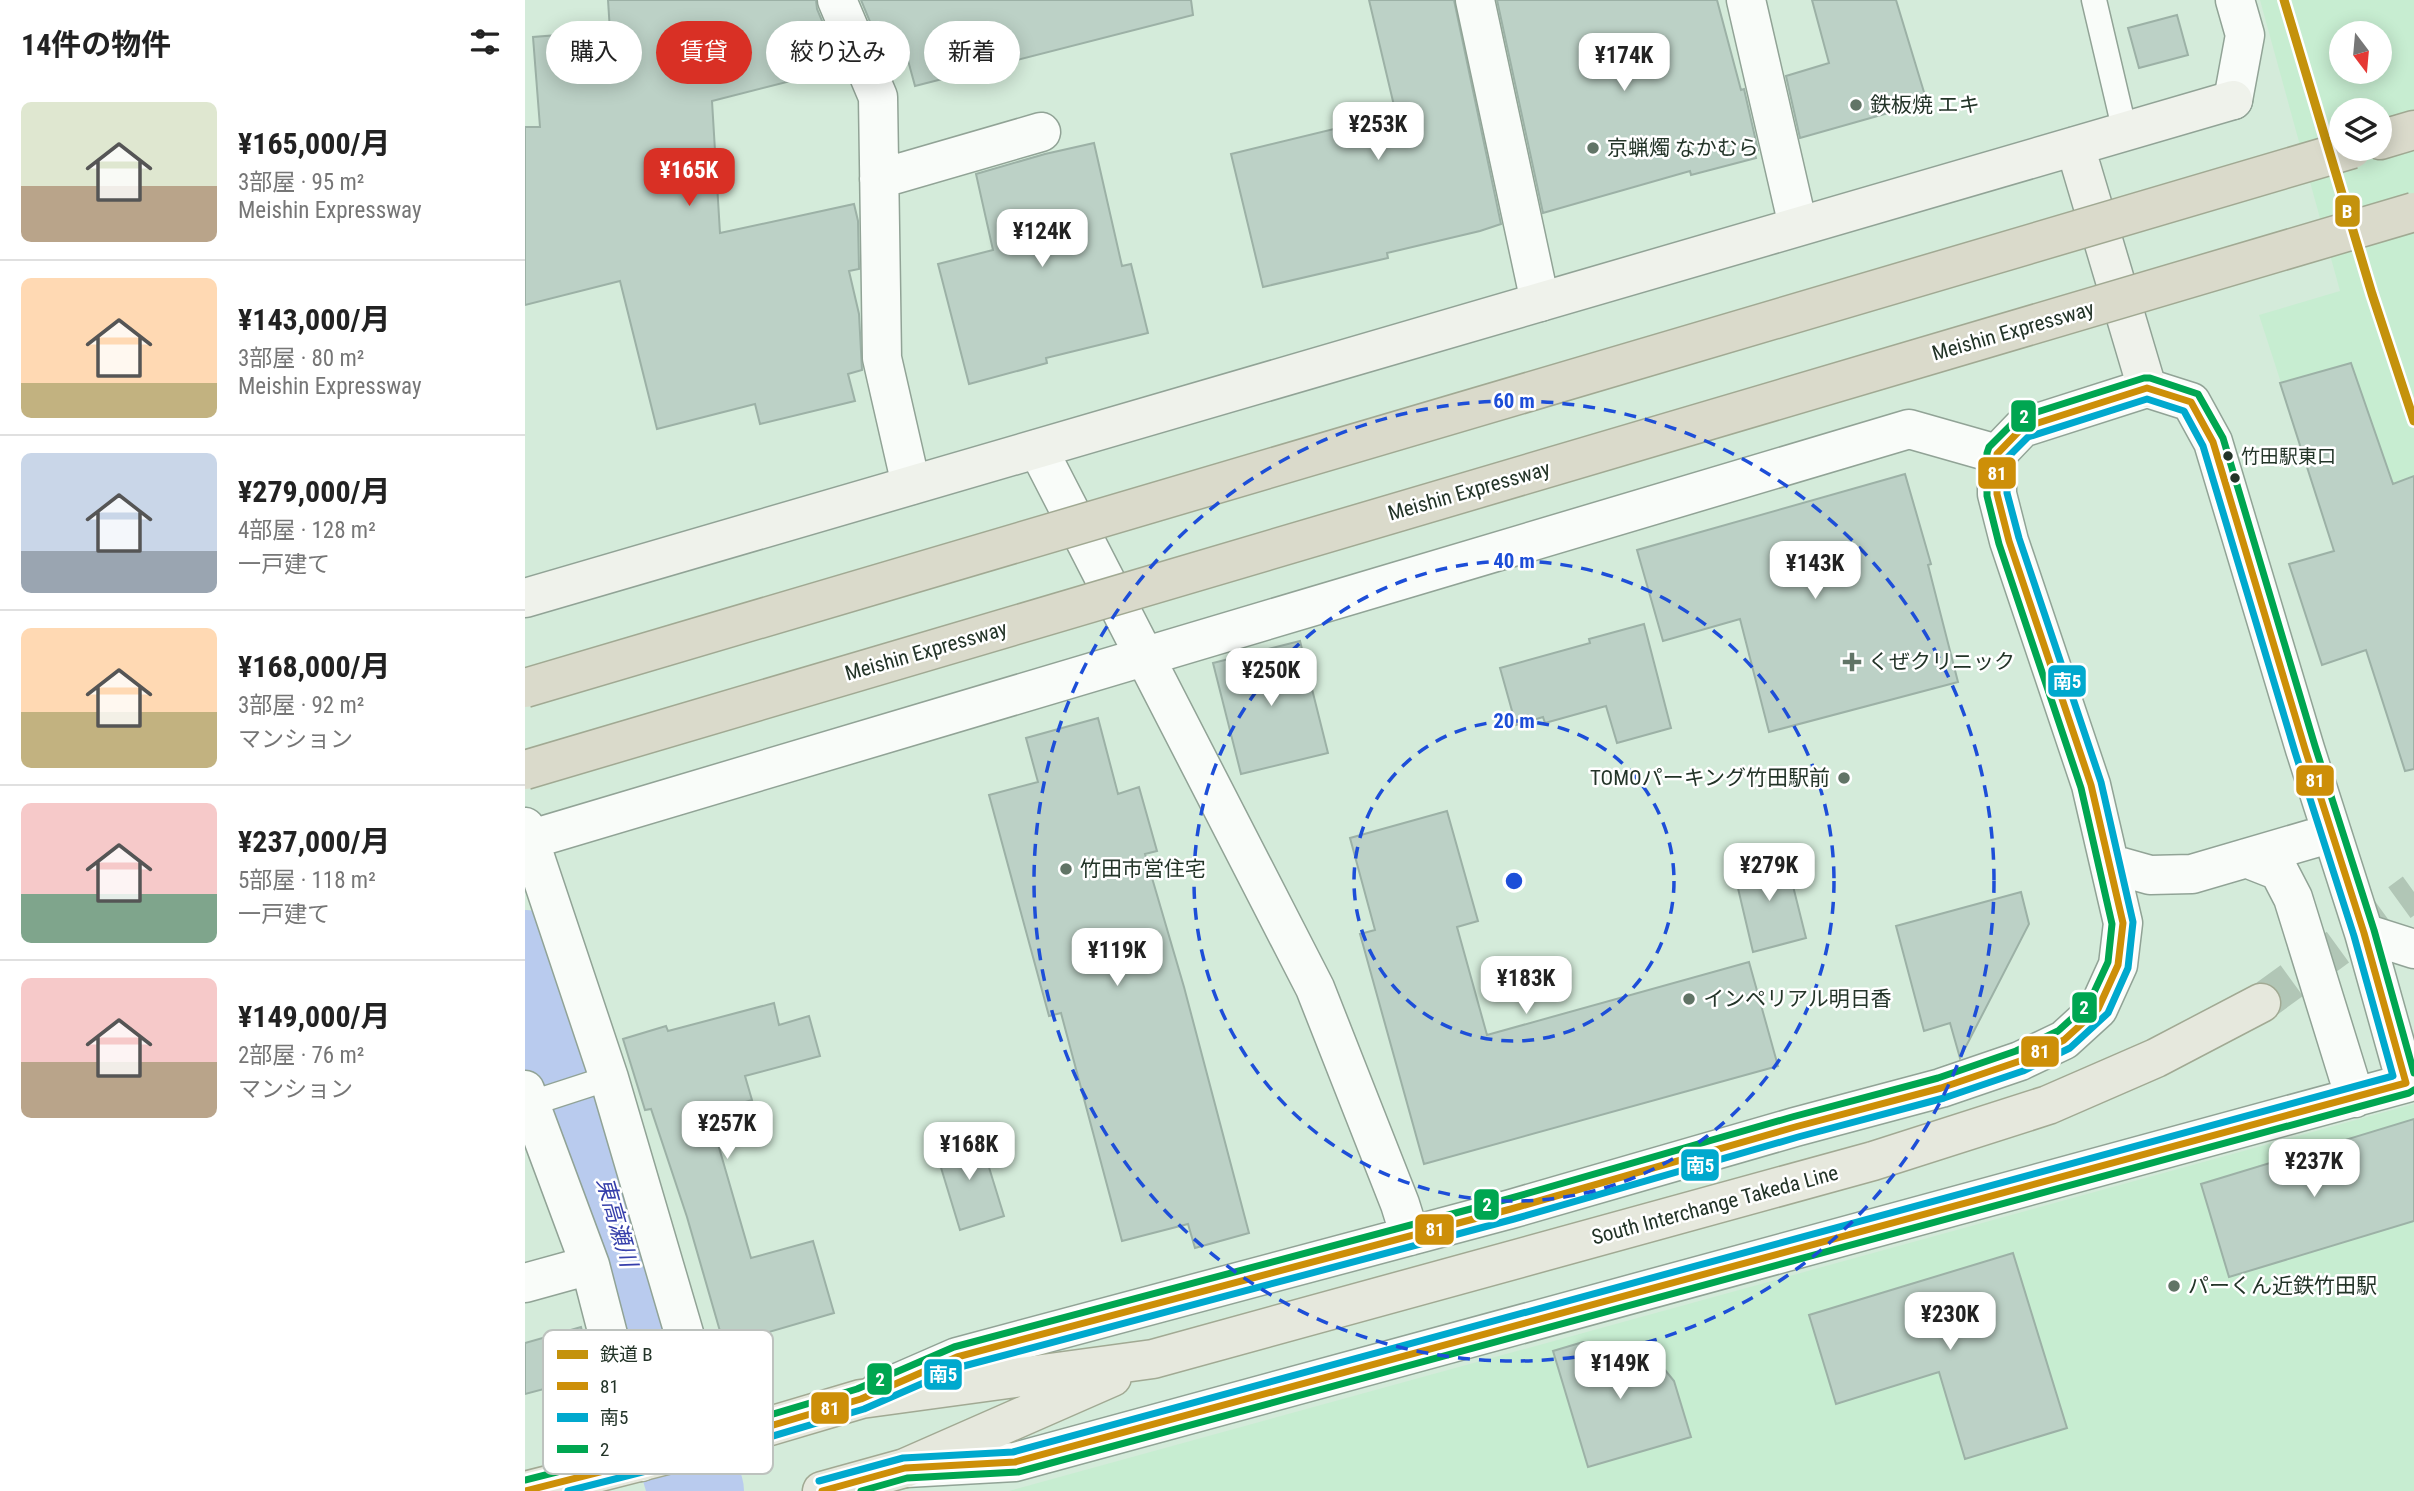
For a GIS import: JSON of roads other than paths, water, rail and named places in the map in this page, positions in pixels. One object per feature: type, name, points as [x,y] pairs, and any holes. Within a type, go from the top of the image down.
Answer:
[{"type":"highway","points":[[2392,136],[2414,130]]},
{"type":"highway","points":[[525,688],[2329,156]]},
{"type":"highway","name":"Meishin Expressway","points":[[525,769],[2414,212]]},
{"type":"main road","name":"South Interchange Takeda Line","points":[[773,1425],[861,1399],[1153,1359],[1873,1161],[2048,1105],[2156,1058],[2261,1003]]},
{"type":"main road","name":"South Interchange Takeda Line","points":[[824,1491],[905,1468],[1153,1359]]},
{"type":"main road","name":"South Interchange Takeda Line","points":[[525,1491],[594,1474]]},
{"type":"street","points":[[837,0],[878,97],[882,358],[911,485]]},
{"type":"street","points":[[1475,0],[1540,302]]},
{"type":"street","points":[[1746,0],[1798,226]]},
{"type":"street","points":[[525,598],[2233,100],[2245,35],[2235,0]]},
{"type":"street","points":[[879,179],[1041,132]]},
{"type":"street","points":[[2075,146],[2147,388]]},
{"type":"street","points":[[861,1399],[957,1357],[1409,1236],[1941,1088],[2020,1061],[2064,1040],[2098,1009],[2118,965],[2123,923],[2091,785],[2009,541],[1997,494],[1997,454],[2022,428],[2147,388],[2191,402],[2213,442],[2410,1082],[1016,1462],[905,1468]]},
{"type":"street","points":[[676,1330],[527,836],[1909,429],[1997,454]]},
{"type":"street","points":[[1038,449],[1315,988],[1409,1236]]},
{"type":"street","points":[[2111,864],[2150,875],[2192,874],[2332,833]]},
{"type":"street","points":[[2246,858],[2279,871],[2293,898],[2355,1098]]},
{"type":"street","points":[[2364,933],[2414,949]]},
{"type":"street","points":[[537,1097],[610,1330]]},
{"type":"street","points":[[525,1283],[590,1265]]},
{"type":"lane","points":[[2094,0],[2125,132]]},
{"type":"lane","points":[[537,1097],[600,1081]]},
{"type":"waterway","name":"東高瀬川","points":[[525,958],[593,1140],[649,1330]]},
{"type":"waterway","name":"東高瀬川","points":[[691,1474],[696,1491]]},
{"type":"tunnel","points":[[2261,1003],[2414,892]]},
{"type":"rail line","name":"B","points":[[2284,0],[2372,294],[2414,421]]},
{"type":"place","name":"鉄板焼 エキ","points":[[1856,105]]},
{"type":"place","name":"京蝋燭 なかむら","points":[[1593,148]]},
{"type":"place","name":"竹田駅東口","points":[[2228,456]]},
{"type":"place","name":"くぜクリニック","points":[[1852,662]]},
{"type":"place","name":"TOMOパーキング竹田駅前","points":[[1844,778]]},
{"type":"place","name":"竹田市営住宅","points":[[1066,869]]},
{"type":"place","name":"インペリアル明日香","points":[[1689,999]]},
{"type":"place","name":"パーくん近鉄竹田駅","points":[[2174,1286]]}]
